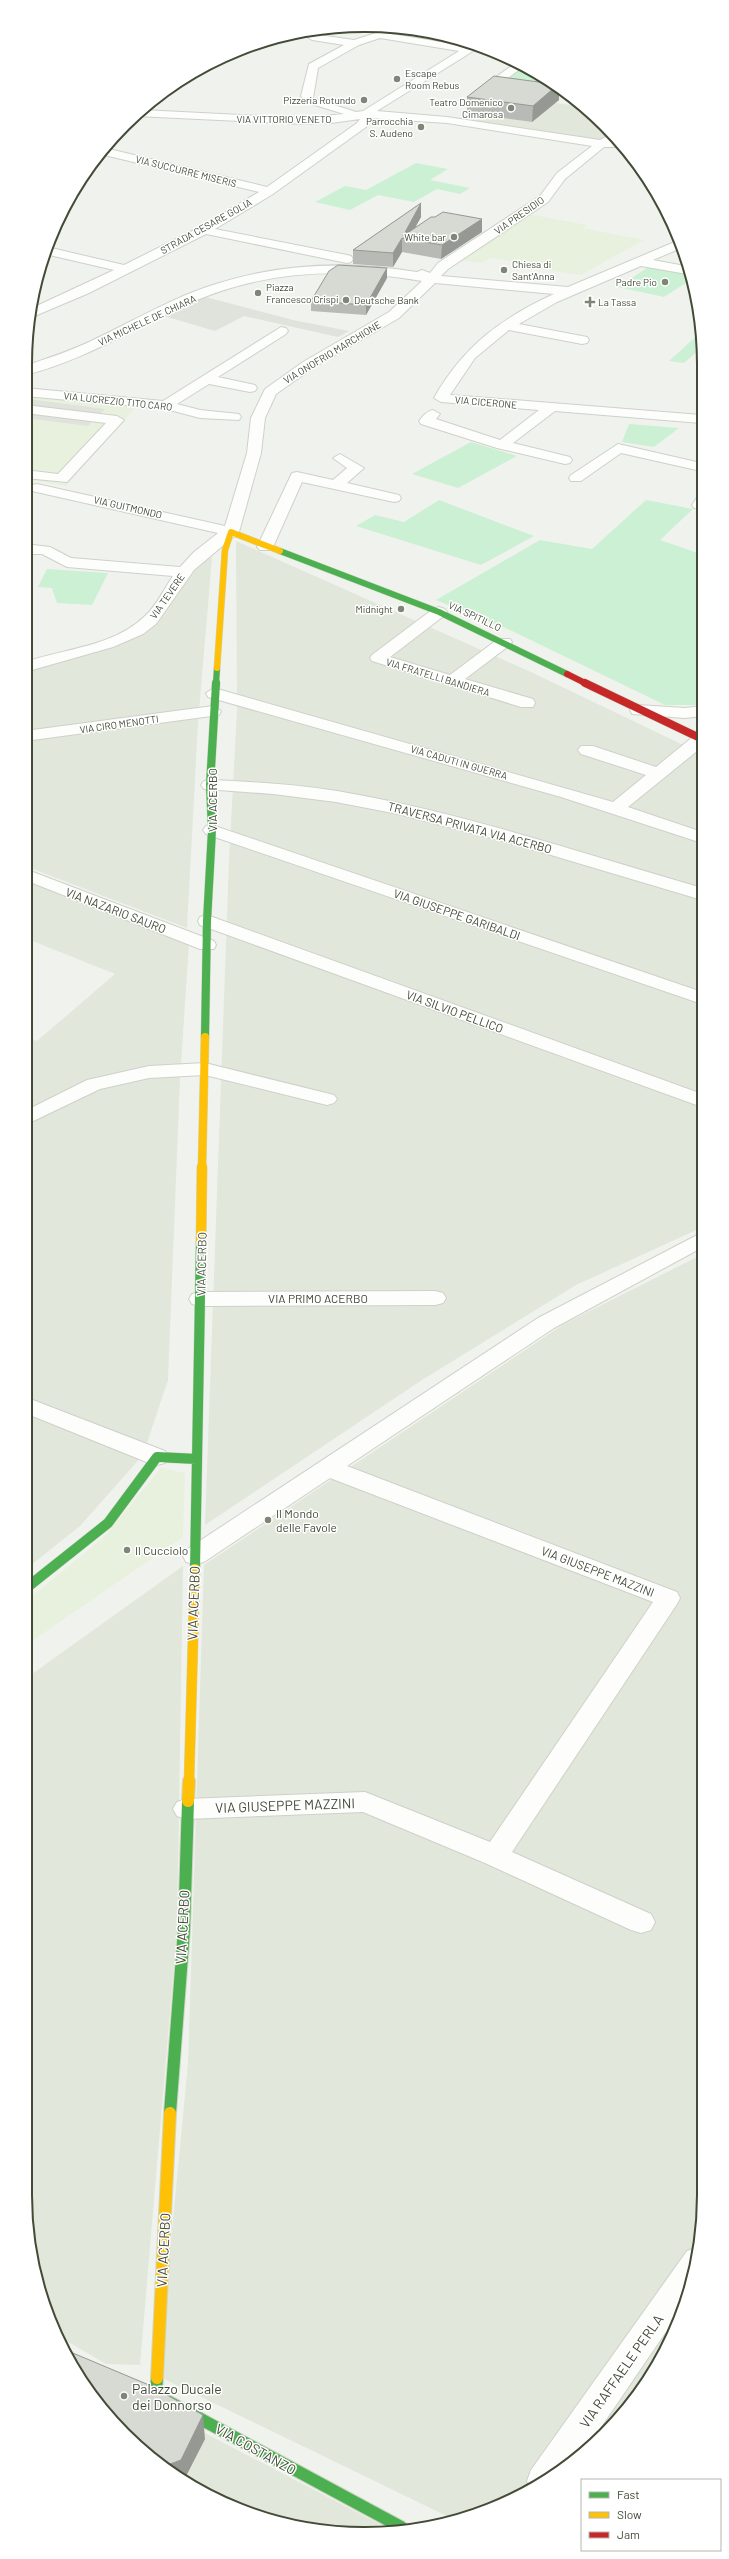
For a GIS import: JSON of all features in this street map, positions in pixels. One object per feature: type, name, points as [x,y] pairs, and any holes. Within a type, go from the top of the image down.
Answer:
[{"type":"street","points":[[457,45],[379,35],[355,44],[313,66],[307,96],[309,100],[316,103],[349,112],[366,114],[388,98],[468,49]]},
{"type":"street","points":[[312,37],[355,44]]},
{"type":"street","points":[[478,96],[515,68]]},
{"type":"street","points":[[490,86],[556,93]]},
{"type":"street","points":[[447,120],[462,110]]},
{"type":"street","name":"VIA VITTORIO VENETO","points":[[147,113],[304,121],[331,120],[366,114],[447,120],[614,145]]},
{"type":"street","name":"STRADA CESARE GOLIA","points":[[36,311],[204,230],[269,191],[362,125],[366,114]]},
{"type":"street","name":"VIA PRESIDIO","points":[[432,280],[443,266],[544,199],[561,176],[601,144],[609,140]]},
{"type":"street","name":"VIA SUCCURRE MISERIS","points":[[109,152],[269,191]]},
{"type":"street","points":[[204,230],[310,252],[411,268],[432,280]]},
{"type":"street","name":"VIA CICERONE","points":[[675,246],[642,262],[568,291],[550,300],[509,326],[483,343],[457,371],[441,398],[697,419]]},
{"type":"street","points":[[52,251],[125,269]]},
{"type":"street","points":[[270,274],[310,252]]},
{"type":"street","points":[[642,262],[683,269]]},
{"type":"street","points":[[270,274],[348,268],[390,271],[432,280],[568,291]]},
{"type":"street","name":"VIA MICHELE DE CHIARA","points":[[32,368],[94,345],[198,295],[239,281],[270,274]]},
{"type":"street","name":"VIA ONOFRIO MARCHIONE","points":[[231,532],[254,453],[258,418],[270,392],[308,365],[394,315],[432,280]]},
{"type":"street","points":[[40,295],[60,300]]},
{"type":"street","points":[[509,326],[582,340]]},
{"type":"street","points":[[166,404],[281,331]]},
{"type":"street","points":[[206,379],[250,388]]},
{"type":"street","name":"VIA LUCREZIO TITO CARO","points":[[32,393],[166,404],[200,414],[234,417]]},
{"type":"street","points":[[502,445],[550,408]]},
{"type":"street","points":[[32,410],[117,420],[62,480],[32,475]]},
{"type":"street","points":[[433,414],[426,422],[502,445],[565,460]]},
{"type":"street","points":[[576,478],[618,448],[697,466]]},
{"type":"street","points":[[340,458],[357,468],[340,486]]},
{"type":"street","points":[[340,486],[367,471]]},
{"type":"street","points":[[265,547],[297,476],[394,498]]},
{"type":"street","name":"VIA GUITMONDO","points":[[32,487],[98,500],[231,532]]},
{"type":"street","name":"VIA SPITILLO","points":[[231,532],[265,547],[439,612],[504,642],[638,710],[697,737]]},
{"type":"street","name":"VIA TEVERE","points":[[32,665],[117,640],[135,632],[151,620],[184,572],[201,553],[231,532]]},
{"type":"street","name":"VIA ACERBO","points":[[142,2388],[184,1930],[186,1809],[195,1556],[207,921],[212,830],[210,785],[213,753],[214,693],[224,550],[231,532]]},
{"type":"street","points":[[32,549],[45,550],[67,562],[184,572]]},
{"type":"street","name":"VIA FRATELLI BANDIERA","points":[[439,612],[378,658],[526,703]]},
{"type":"street","points":[[452,681],[504,642]]},
{"type":"street","name":"VIA CADUTI IN GUERRA","points":[[214,693],[567,793],[614,810],[697,836]]},
{"type":"street","points":[[638,710],[697,712]]},
{"type":"street","name":"VIA CIRO MENOTTI","points":[[32,735],[213,711]]},
{"type":"street","points":[[614,810],[697,743]]},
{"type":"street","points":[[587,750],[659,774]]},
{"type":"street","name":"TRAVERSA PRIVATA VIA ACERBO","points":[[210,785],[304,790],[401,807],[489,830],[697,892]]},
{"type":"street","name":"VIA GIUSEPPE GARIBALDI","points":[[212,830],[697,996]]},
{"type":"street","name":"VIA NAZARIO SAURO","points":[[32,877],[207,945]]},
{"type":"street","name":"VIA SILVIO PELLICO","points":[[207,921],[697,1099]]},
{"type":"street","points":[[32,1114],[94,1084],[149,1072],[205,1069],[327,1099]]},
{"type":"street","points":[[195,1556],[546,1323],[697,1241]]},
{"type":"street","name":"VIA PRIMO ACERBO","points":[[200,1299],[435,1298]]},
{"type":"street","points":[[32,1407],[157,1457],[197,1459]]},
{"type":"street","points":[[32,1583],[108,1523],[157,1457]]},
{"type":"street","name":"VIA GIUSEPPE MAZZINI","points":[[328,1468],[668,1598],[495,1856]]},
{"type":"street","name":"VIA GIUSEPPE MAZZINI","points":[[186,1809],[365,1802],[495,1856],[641,1922]]},
{"type":"street","name":"VIA RAFFAELE PERLA","points":[[559,2464],[687,2276]]},
{"type":"street","name":"VIA COSTANZO","points":[[142,2388],[395,2525]]},
{"type":"shaded area","points":[[555,103],[572,105],[607,137],[597,141],[457,120],[467,113],[532,122]]},
{"type":"shaded area","points":[[528,214],[587,225],[583,228],[644,240],[581,275],[519,266],[522,263],[491,258],[481,263],[457,260]]},
{"type":"shaded area","points":[[198,295],[293,320],[349,331],[338,337],[244,316],[215,331],[157,314]]},
{"type":"shaded area","points":[[32,397],[135,408],[66,486],[32,480]]},
{"type":"shaded area","points":[[32,400],[105,409],[88,426],[32,419]]},
{"type":"shaded area","points":[[236,541],[531,672],[697,752],[697,1230],[576,1285],[422,1380],[205,1525],[229,860],[237,710]]},
{"type":"shaded area","points":[[198,558],[212,558],[198,723],[187,928],[32,869],[32,667],[154,623]]},
{"type":"shaded area","points":[[32,883],[189,944],[180,1079],[168,1380],[143,1455],[80,1526],[32,1564],[32,1039],[37,1041],[115,974],[32,941]]},
{"type":"shaded area","points":[[697,1257],[697,2194],[694,2238],[691,2257],[571,2429],[528,2484],[492,2502],[448,2517],[158,2376],[188,2064],[204,1565],[564,1324]]},
{"type":"shaded area","name":"Il Cucciolo","points":[[161,1468],[185,1473],[183,1537],[32,1641],[32,1596],[104,1537]]},
{"type":"shaded area","points":[[183,1566],[177,1929],[140,2365],[106,2364],[65,2340],[57,2322],[43,2281],[38,2259],[32,2194],[32,1674]]},
{"type":"shaded area","points":[[677,2306],[663,2342],[641,2379],[600,2430],[583,2445]]},
{"type":"shaded area","points":[[111,2384],[383,2526],[364,2527],[321,2524],[278,2516],[237,2502],[217,2493],[180,2471],[147,2446]]},
{"type":"green space","points":[[518,69],[553,91],[497,86]]},
{"type":"green space","points":[[416,163],[448,169],[430,180],[470,188],[460,194],[437,189],[414,202],[378,195],[350,210],[315,202],[345,186],[366,190]]},
{"type":"green space","points":[[650,266],[684,273],[687,282],[664,297],[618,287]]},
{"type":"green space","points":[[695,337],[696,352],[684,363],[669,361]]},
{"type":"green space","points":[[629,424],[679,428],[654,447],[622,442]]},
{"type":"green space","points":[[471,442],[517,456],[458,488],[412,474]]},
{"type":"green space","points":[[439,500],[534,536],[481,565],[356,526],[375,515],[404,522]]},
{"type":"green space","points":[[646,500],[693,509],[660,540],[697,553],[697,705],[665,705],[510,630],[436,600],[540,540],[592,549]]},
{"type":"green space","points":[[47,569],[108,573],[92,605],[57,603],[52,588],[38,587]]},
{"type":"building","points":[[494,76],[539,82],[552,90],[533,106],[467,97]]},
{"type":"building","points":[[421,203],[403,236],[431,217],[435,217],[443,212],[482,219],[442,245],[402,238],[393,253],[353,250]]},
{"type":"building","points":[[338,265],[387,268],[366,305],[311,301],[329,271]]},
{"type":"building","points":[[72,2353],[149,2385],[203,2415],[181,2460],[170,2464],[129,2430],[101,2397]]},
{"type":"traffic: fast","points":[[280,551],[439,612],[567,674]]},
{"type":"traffic: fast","points":[[205,1037],[207,921],[212,830],[210,785],[217,668]]},
{"type":"traffic: fast","points":[[195,1569],[201,1242]]},
{"type":"traffic: fast","points":[[32,1583],[108,1523],[157,1457],[197,1459]]},
{"type":"traffic: fast","points":[[170,2113],[184,1930],[188,1801]]},
{"type":"traffic: fast","points":[[157,2378],[156,2395],[397,2525]]},
{"type":"traffic: slow","points":[[217,668],[225,550],[231,532],[280,551]]},
{"type":"traffic: slow","points":[[201,1242],[205,1037]]},
{"type":"traffic: slow","points":[[188,1801],[195,1569]]},
{"type":"traffic: slow","points":[[157,2378],[170,2113]]},
{"type":"traffic: jam","points":[[567,674],[697,737]]},
{"type":"place","name":"Escape Room Rebus","points":[[397,79]]},
{"type":"place","name":"Pizzeria Rotundo","points":[[364,100]]},
{"type":"place","name":"Teatro Domenico Cimarosa","points":[[511,108]]},
{"type":"place","name":"Parrocchia S. Audeno","points":[[421,127]]},
{"type":"place","name":"White bar","points":[[454,237]]},
{"type":"place","name":"Chiesa di Sant'Anna","points":[[504,270]]},
{"type":"place","name":"Padre Pio","points":[[665,282]]},
{"type":"place","name":"Piazza Francesco Crispi","points":[[258,293]]},
{"type":"place","name":"Deutsche Bank","points":[[346,300]]},
{"type":"place","name":"La Tassa","points":[[590,302]]},
{"type":"place","name":"Midnight","points":[[401,609]]},
{"type":"place","name":"Il Mondo delle Favole","points":[[268,1520]]},
{"type":"place","name":"Il Cucciolo","points":[[127,1550]]},
{"type":"place","name":"Palazzo Ducale dei Donnorso","points":[[124,2396]]}]
